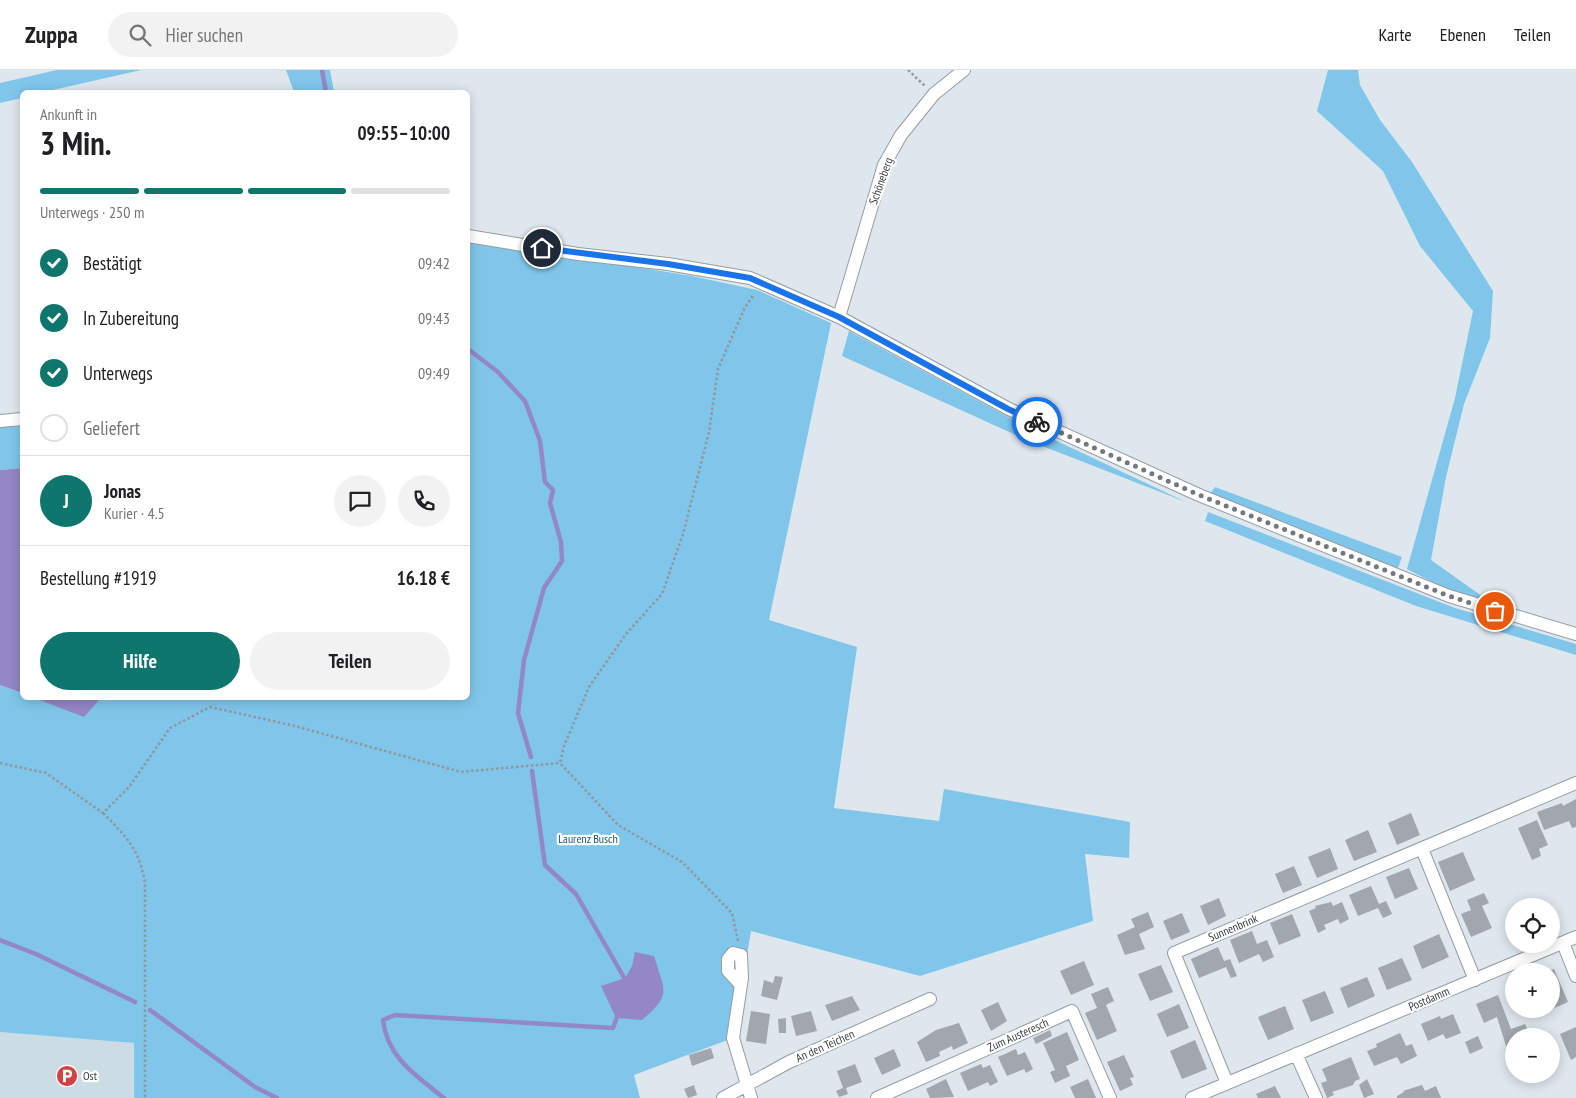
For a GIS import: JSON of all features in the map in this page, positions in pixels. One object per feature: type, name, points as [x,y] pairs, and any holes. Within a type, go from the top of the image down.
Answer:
[{"type":"street","name":"Schöneberg","points":[[839,317],[884,166],[901,136],[934,94],[964,70]]},
{"type":"street","points":[[470,236],[578,254],[668,264],[750,278],[762,282],[839,317],[1008,409],[1199,495],[1449,596],[1576,634]]},
{"type":"street","points":[[0,420],[20,419]]},
{"type":"street","name":"Sunnenbrink","points":[[1227,1083],[1174,953],[1576,782]]},
{"type":"street","points":[[1422,849],[1475,980]]},
{"type":"street","name":"Postdamm","points":[[1192,1098],[1576,937]]},
{"type":"street","points":[[1562,943],[1576,976]]},
{"type":"street","points":[[741,955],[733,953],[728,959],[728,971],[741,985],[733,1038],[751,1098]]},
{"type":"street","name":"An den Teichen","points":[[723,1098],[789,1062],[930,998]]},
{"type":"street","name":"Zum Austeresch","points":[[877,1098],[1072,1011],[1110,1098]]},
{"type":"street","points":[[1296,1054],[1316,1098]]},
{"type":"path","points":[[908,70],[934,94]]},
{"type":"path","points":[[560,762],[589,687],[626,634],[662,594],[683,534],[709,432],[718,369],[746,307],[762,282]]},
{"type":"path","points":[[103,813],[129,787],[170,728],[210,707],[290,725],[460,772],[560,762]]},
{"type":"path","points":[[560,762],[618,825],[682,862],[732,914],[741,955]]},
{"type":"path","points":[[0,763],[46,774],[103,813],[125,835],[141,862],[145,884],[145,1098]]},
{"type":"shaded area","points":[[20,468],[20,692],[0,685],[0,470]]},
{"type":"shaded area","points":[[39,700],[99,700],[84,717]]},
{"type":"shaded area","points":[[635,952],[654,956],[663,985],[662,998],[642,1020],[616,1018],[601,986],[625,978],[632,966]]},
{"type":"shaded area","name":"Ost","points":[[0,1032],[134,1043],[134,1098],[0,1098]]},
{"type":"green space","points":[[57,70],[141,70],[53,90],[20,90],[20,98],[0,103],[0,83]]},
{"type":"green space","points":[[286,70],[330,70],[334,90],[293,90]]},
{"type":"green space","points":[[1328,70],[1358,70],[1360,85],[1380,120],[1412,162],[1493,291],[1490,338],[1464,404],[1446,477],[1431,560],[1486,599],[1457,595],[1407,569],[1455,398],[1473,311],[1420,246],[1383,171],[1317,111]]},
{"type":"green space","name":"Laurenz Busch","points":[[470,240],[692,276],[757,290],[831,323],[769,620],[857,647],[834,808],[939,821],[944,789],[1130,822],[1129,858],[1085,854],[1093,921],[920,976],[751,931],[733,1038],[634,1075],[640,1098],[134,1098],[134,1043],[0,1032],[0,685],[20,692],[20,700],[40,700],[84,716],[99,700],[470,700]]},
{"type":"green space","points":[[849,331],[1023,425],[1186,502],[1027,440],[842,356]]},
{"type":"green space","points":[[20,426],[20,468],[0,470],[0,427]]},
{"type":"green space","points":[[1215,487],[1402,557],[1397,571],[1209,495]]},
{"type":"green space","points":[[1208,512],[1455,608],[1576,644],[1576,655],[1416,606],[1205,521]]},
{"type":"building","points":[[1576,799],[1576,827],[1572,828],[1569,821],[1544,830],[1537,812],[1562,803],[1563,806]]},
{"type":"building","points":[[1411,813],[1420,835],[1397,845],[1388,823]]},
{"type":"building","points":[[1537,820],[1548,845],[1539,849],[1541,856],[1532,860],[1518,828]]},
{"type":"building","points":[[1368,830],[1377,852],[1354,861],[1345,840]]},
{"type":"building","points":[[1330,848],[1338,869],[1317,878],[1308,857]]},
{"type":"building","points":[[1463,852],[1475,880],[1450,891],[1438,862]]},
{"type":"building","points":[[1294,866],[1302,885],[1283,893],[1275,874]]},
{"type":"building","points":[[1409,868],[1418,889],[1395,899],[1386,877]]},
{"type":"building","points":[[1371,886],[1379,904],[1386,901],[1392,914],[1383,918],[1378,908],[1358,916],[1349,895]]},
{"type":"building","points":[[1484,893],[1489,903],[1482,906],[1492,928],[1471,937],[1461,914],[1471,910],[1467,900]]},
{"type":"building","points":[[1219,898],[1226,916],[1208,925],[1200,906]]},
{"type":"building","points":[[1331,902],[1333,906],[1342,902],[1349,919],[1340,924],[1338,919],[1324,925],[1326,929],[1318,933],[1309,911],[1316,908],[1315,906]]},
{"type":"building","points":[[1148,912],[1154,927],[1139,934],[1145,949],[1125,955],[1117,935],[1135,927],[1131,919]]},
{"type":"building","points":[[1182,913],[1190,932],[1171,940],[1163,921]]},
{"type":"building","points":[[1292,914],[1301,936],[1279,945],[1270,923]]},
{"type":"building","points":[[1252,931],[1257,944],[1267,940],[1274,957],[1263,962],[1259,954],[1239,963],[1230,940]]},
{"type":"building","points":[[1439,934],[1449,957],[1422,969],[1413,946]]},
{"type":"building","points":[[1218,947],[1224,961],[1230,959],[1237,976],[1231,978],[1226,967],[1199,978],[1191,959]]},
{"type":"building","points":[[1402,958],[1412,980],[1387,990],[1378,968]]},
{"type":"building","points":[[1084,961],[1094,985],[1071,995],[1060,971]]},
{"type":"building","points":[[1161,965],[1173,992],[1150,1001],[1138,974]]},
{"type":"building","points":[[775,976],[783,977],[777,1000],[761,996],[764,980],[773,983]]},
{"type":"building","points":[[1367,977],[1375,996],[1348,1008],[1340,988]]},
{"type":"building","points":[[1560,983],[1568,1002],[1560,1005]]},
{"type":"building","points":[[1108,987],[1114,1001],[1106,1005],[1117,1031],[1097,1040],[1085,1013],[1097,1008],[1091,994]]},
{"type":"building","points":[[1325,991],[1334,1013],[1311,1022],[1302,1000]]},
{"type":"building","points":[[1498,995],[1505,1018],[1507,1018],[1511,1028],[1505,1028],[1505,1043],[1497,1017],[1484,1023],[1476,1004]]},
{"type":"building","points":[[852,996],[860,1010],[832,1021],[825,1005]]},
{"type":"building","points":[[998,1002],[1007,1021],[991,1031],[981,1010]]},
{"type":"building","points":[[1179,1004],[1189,1028],[1167,1037],[1157,1014]]},
{"type":"building","points":[[1285,1006],[1294,1029],[1268,1040],[1258,1017]]},
{"type":"building","points":[[751,1011],[770,1014],[766,1044],[746,1041]]},
{"type":"building","points":[[811,1011],[817,1031],[796,1036],[791,1016]]},
{"type":"building","points":[[1453,1014],[1461,1033],[1446,1039],[1443,1034],[1428,1041],[1421,1024],[1440,1016],[1441,1019]]},
{"type":"building","points":[[786,1018],[786,1033],[779,1033],[778,1019]]},
{"type":"building","points":[[959,1023],[968,1043],[953,1050],[952,1046],[939,1052],[940,1056],[926,1062],[917,1042],[936,1030]]},
{"type":"building","points":[[1525,1024],[1527,1028],[1514,1028]]},
{"type":"building","points":[[1576,1027],[1576,1057],[1571,1060],[1560,1034]]},
{"type":"building","points":[[1050,1030],[1052,1036],[1036,1044],[1033,1038]]},
{"type":"building","points":[[1067,1032],[1079,1060],[1066,1066],[1070,1076],[1055,1083],[1050,1072],[1055,1070],[1043,1043]]},
{"type":"building","points":[[1400,1033],[1406,1046],[1412,1044],[1417,1056],[1401,1064],[1397,1057],[1374,1066],[1367,1051],[1377,1047],[1376,1044]]},
{"type":"building","points":[[1478,1036],[1483,1048],[1470,1054],[1465,1042]]},
{"type":"building","points":[[1195,1040],[1207,1069],[1182,1079],[1170,1051]]},
{"type":"building","points":[[711,1048],[714,1058],[692,1066],[689,1055]]},
{"type":"building","points":[[894,1049],[901,1066],[882,1075],[874,1058]]},
{"type":"building","points":[[1016,1049],[1018,1055],[1025,1052],[1033,1069],[1026,1073],[1024,1069],[1007,1076],[998,1057]]},
{"type":"building","points":[[1124,1055],[1134,1077],[1130,1078],[1133,1085],[1120,1091],[1107,1062]]},
{"type":"building","points":[[1351,1057],[1360,1079],[1355,1081],[1353,1085],[1332,1092],[1334,1095],[1327,1098],[1321,1083],[1327,1081],[1322,1069]]},
{"type":"building","points":[[855,1064],[862,1082],[846,1088],[848,1094],[839,1097],[836,1091],[843,1088],[837,1071]]},
{"type":"building","points":[[981,1064],[983,1068],[990,1065],[998,1082],[990,1086],[988,1082],[968,1091],[960,1073]]},
{"type":"building","points":[[946,1079],[954,1097],[930,1098],[926,1089]]},
{"type":"building","points":[[1088,1079],[1096,1098],[1075,1098],[1070,1087]]},
{"type":"building","points":[[1367,1079],[1374,1094],[1364,1098],[1359,1085]]},
{"type":"building","points":[[694,1085],[697,1095],[688,1098],[684,1089]]},
{"type":"building","points":[[1422,1085],[1425,1091],[1436,1086],[1441,1098],[1397,1098],[1403,1091]]},
{"type":"building","points":[[1275,1086],[1281,1098],[1258,1098],[1256,1094]]},
{"type":"waterway","points":[[322,70],[326,90]]},
{"type":"waterway","points":[[470,351],[498,372],[525,401],[540,441],[545,482],[553,490],[550,503],[561,542],[562,561],[544,588],[524,660],[518,713],[531,757]]},
{"type":"waterway","points":[[532,771],[545,865],[576,894],[626,981]]},
{"type":"waterway","points":[[0,940],[36,954],[135,1002]]},
{"type":"waterway","points":[[150,1010],[255,1087],[277,1098]]},
{"type":"waterway","points":[[444,1098],[414,1074],[397,1056],[390,1045],[383,1020],[395,1015],[613,1028],[618,1014]]},
{"type":"way so far","points":[[1037,422],[1199,495],[1449,596],[1495,611]]},
{"type":"place","name":"Ost","points":[[67,1076]]},
{"type":"route","points":[[542,248],[668,264],[750,278],[762,282],[839,317],[1008,409],[1037,422]]}]
